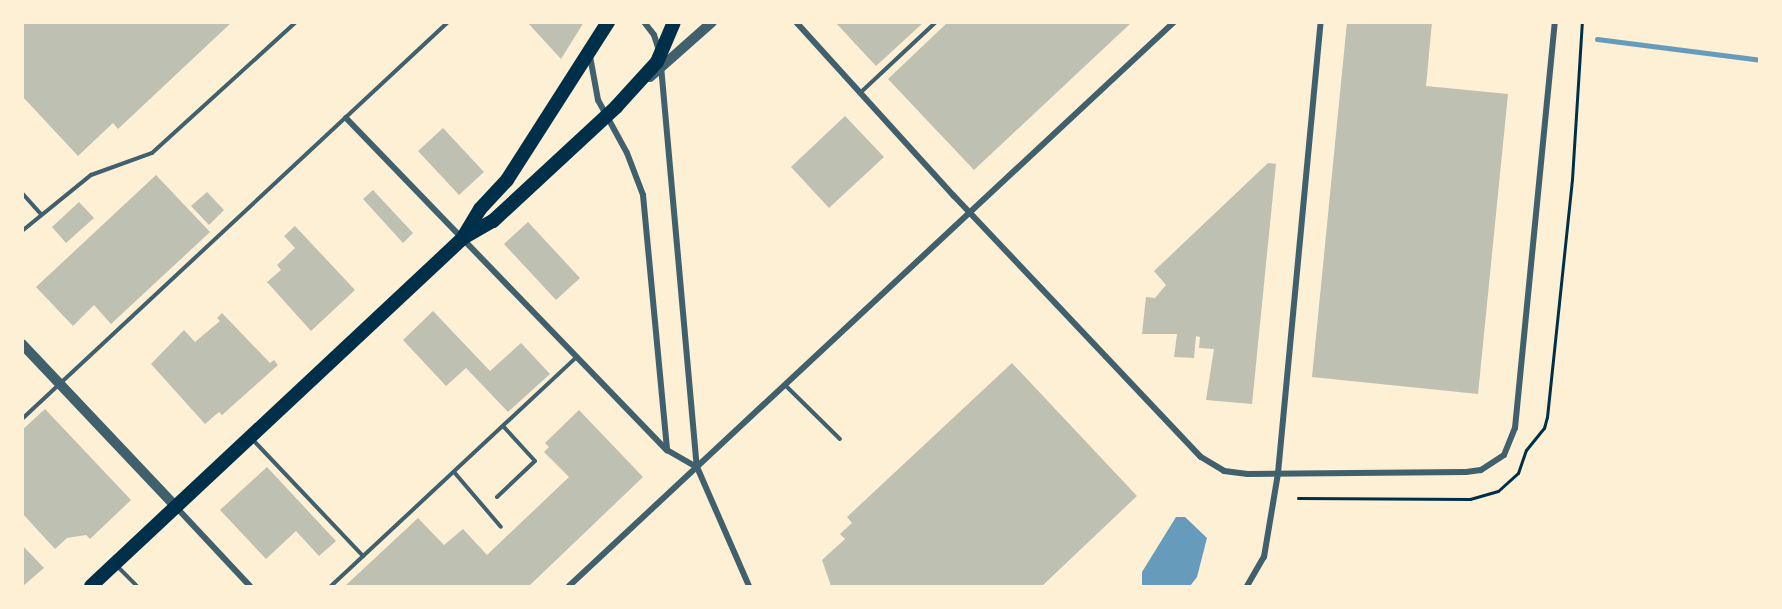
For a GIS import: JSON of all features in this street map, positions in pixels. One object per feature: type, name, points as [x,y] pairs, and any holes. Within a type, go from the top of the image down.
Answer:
[{"type":"main road","points":[[462,239],[480,209],[507,180],[608,22]]},
{"type":"main road","points":[[91,586],[462,239],[493,222],[611,112],[660,62],[674,22]]},
{"type":"street","points":[[644,22],[654,35],[660,62],[697,467],[749,586]]},
{"type":"street","points":[[660,62],[712,22]]},
{"type":"street","points":[[796,22],[970,213],[1201,456],[1224,471],[1278,473],[1466,472],[1481,470],[1504,455],[1515,428],[1555,22]]},
{"type":"street","points":[[569,586],[1174,22]]},
{"type":"street","points":[[1247,586],[1264,557],[1278,473],[1321,22]]},
{"type":"street","points":[[590,50],[590,74],[611,112],[633,167],[646,211],[667,450]]},
{"type":"street","points":[[346,118],[667,450],[697,467]]},
{"type":"street","points":[[22,344],[250,586]]},
{"type":"lane","points":[[22,231],[91,175],[152,153],[296,22]]},
{"type":"lane","points":[[22,419],[448,22]]},
{"type":"lane","points":[[859,93],[936,22]]},
{"type":"lane","points":[[22,193],[41,214]]},
{"type":"lane","points":[[331,586],[577,357]]},
{"type":"lane","points":[[785,385],[840,439]]},
{"type":"lane","points":[[497,497],[534,461],[503,426]]},
{"type":"lane","points":[[250,437],[363,556]]},
{"type":"lane","points":[[454,472],[501,527]]},
{"type":"lane","points":[[115,563],[137,586]]},
{"type":"water","points":[[1176,517],[1185,517],[1207,538],[1197,577],[1190,586],[1142,586],[1142,572]]},
{"type":"building","points":[[22,22],[232,22],[118,129],[113,123],[78,156],[22,96]]},
{"type":"building","points":[[527,22],[584,22],[561,59]]},
{"type":"building","points":[[835,22],[924,22],[876,66]]},
{"type":"building","points":[[948,22],[1132,22],[974,170],[888,79]]},
{"type":"building","points":[[1347,22],[1432,22],[1426,86],[1508,94],[1478,394],[1312,377]]},
{"type":"building","points":[[845,116],[884,157],[829,208],[791,167]]},
{"type":"building","points":[[443,128],[484,172],[459,195],[418,151]]},
{"type":"building","points":[[1268,163],[1276,164],[1252,404],[1206,400],[1214,349],[1199,348],[1200,337],[1196,336],[1194,358],[1174,357],[1177,334],[1142,334],[1146,297],[1155,298],[1166,285],[1154,271]]},
{"type":"building","points":[[156,175],[210,232],[111,324],[94,305],[73,326],[36,287]]},
{"type":"building","points":[[373,190],[413,233],[403,243],[363,199]]},
{"type":"building","points":[[207,192],[224,210],[209,225],[191,206]]},
{"type":"building","points":[[79,202],[94,218],[66,243],[52,227]]},
{"type":"building","points":[[528,222],[580,278],[556,300],[504,244]]},
{"type":"building","points":[[295,226],[355,290],[311,331],[267,282],[281,270],[277,265],[295,248],[284,236]]},
{"type":"building","points":[[433,311],[490,371],[521,343],[550,374],[508,412],[466,368],[446,386],[403,340]]},
{"type":"building","points":[[222,313],[270,363],[274,360],[278,365],[222,415],[219,412],[205,424],[151,364],[184,330],[195,342],[220,321],[217,318]]},
{"type":"building","points":[[1012,363],[1137,496],[1042,586],[831,586],[822,560],[845,539],[840,534],[852,523],[847,517]]},
{"type":"building","points":[[45,409],[131,500],[90,539],[86,535],[67,538],[55,549],[22,513],[22,430]]},
{"type":"building","points":[[579,410],[643,477],[529,586],[345,586],[418,518],[444,545],[463,529],[487,555],[569,477],[544,452],[549,447],[545,443]]},
{"type":"building","points":[[267,467],[336,541],[319,556],[296,531],[266,559],[220,510]]},
{"type":"building","points":[[22,545],[44,568],[23,586],[22,586]]},
{"type":"waterway","points":[[1597,39],[1760,60]]}]
